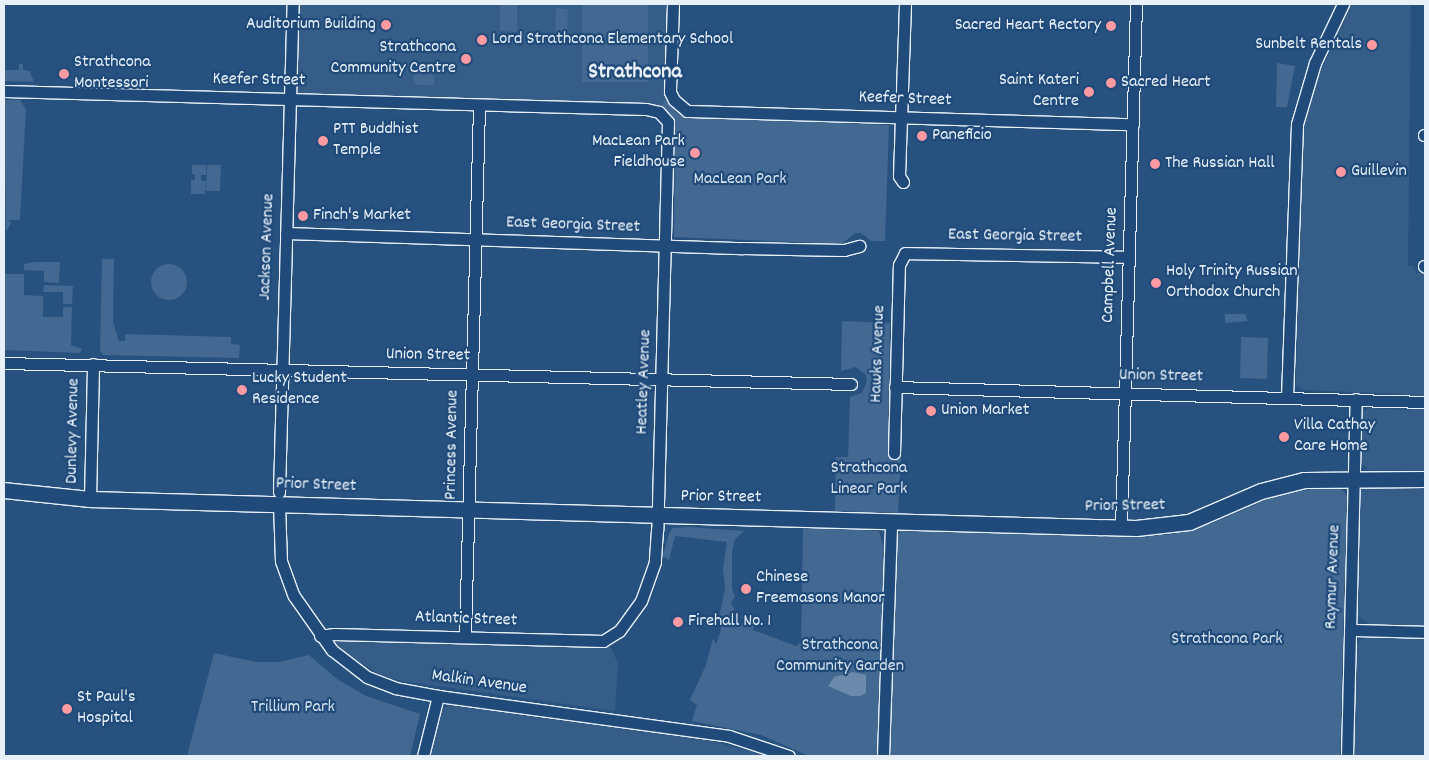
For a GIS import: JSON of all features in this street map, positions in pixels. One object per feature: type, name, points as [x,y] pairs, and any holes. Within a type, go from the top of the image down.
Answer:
[{"type":"main road","name":"Prior Street","points":[[4,490],[64,495],[84,499],[279,501],[469,509],[1120,528],[1181,524],[1286,484],[1322,478],[1425,479]]},
{"type":"main road","name":"Prior Street","points":[[4,501],[64,503],[84,499]]},
{"type":"street","name":"Jackson Avenue","points":[[279,501],[293,4]]},
{"type":"street","name":"Keefer Street","points":[[673,4],[670,92],[679,105],[690,111],[1133,124]]},
{"type":"street","points":[[902,182],[899,176],[905,4]]},
{"type":"street","name":"Campbell Avenue","points":[[1120,528],[1136,4]]},
{"type":"street","points":[[1287,397],[1296,129],[1315,63],[1343,4]]},
{"type":"street","name":"Keefer Street","points":[[4,91],[646,109],[662,115]]},
{"type":"street","name":"Princess Avenue","points":[[465,637],[479,104]]},
{"type":"street","name":"Heatley Avenue","points":[[611,638],[641,601],[655,562],[658,515],[668,126],[662,115]]},
{"type":"street","name":"East Georgia Street","points":[[286,233],[666,246],[844,250],[859,246]]},
{"type":"street","name":"East Georgia Street","points":[[902,256],[910,253],[1128,257]]},
{"type":"street","name":"Hawks Avenue","points":[[894,453],[895,387],[902,256]]},
{"type":"street","name":"Union Street","points":[[4,363],[851,384]]},
{"type":"street","name":"Dunlevy Avenue","points":[[84,499],[93,364]]},
{"type":"street","name":"Union Street","points":[[895,387],[1425,402]]},
{"type":"street","name":"Raymur Avenue","points":[[1347,756],[1356,399]]},
{"type":"street","name":"Malkin Avenue","points":[[279,501],[278,538],[284,571],[294,596],[320,636],[346,663],[367,677],[395,688],[438,696],[729,736],[789,756]]},
{"type":"street","points":[[883,756],[891,522]]},
{"type":"street","points":[[1350,630],[1425,632]]},
{"type":"street","name":"Atlantic Street","points":[[320,636],[465,637],[594,641],[611,638]]},
{"type":"street","points":[[423,756],[438,696]]},
{"type":"shaded area","name":"Lord Strathcona Elementary School","points":[[299,4],[666,4],[666,99],[660,106],[299,95],[295,91],[295,77]]},
{"type":"shaded area","points":[[1356,4],[1411,4],[1408,266],[1413,266],[1416,273],[1425,273],[1425,471],[1369,470],[1361,464],[1358,452],[1360,413],[1369,408],[1412,410],[1404,394],[1302,390],[1296,385],[1300,135],[1309,97],[1351,6]]},
{"type":"shaded area","points":[[1367,486],[1425,488],[1425,627],[1370,625],[1358,616],[1360,492]]},
{"type":"shaded area","points":[[1375,636],[1425,637],[1425,756],[1353,756],[1357,645],[1361,639]]},
{"type":"shaded area","points":[[338,637],[349,642],[611,647],[618,664],[615,711],[402,681],[379,674],[351,657],[331,639]]},
{"type":"shaded area","points":[[853,672],[866,675],[866,693],[860,696],[851,696],[828,686],[834,677]]},
{"type":"shaded area","points":[[449,705],[708,740],[768,756],[428,756],[440,711]]},
{"type":"green space","points":[[500,4],[517,4],[517,32],[500,31]]},
{"type":"green space","points":[[582,4],[648,4],[648,82],[582,82]]},
{"type":"green space","points":[[556,8],[568,9],[567,40],[555,40]]},
{"type":"green space","points":[[1277,63],[1295,66],[1287,107],[1276,107]]},
{"type":"green space","points":[[19,64],[23,64],[23,70],[30,71],[34,82],[4,81],[4,70],[19,70]]},
{"type":"green space","points":[[414,72],[434,72],[434,85],[417,85],[414,82]]},
{"type":"green space","name":"MacLean Park","points":[[666,99],[676,112],[692,117],[889,125],[885,241],[871,241],[861,233],[855,233],[842,244],[674,237],[675,128],[671,117],[660,106]]},
{"type":"green space","points":[[4,100],[20,100],[26,109],[20,220],[9,220],[11,223],[6,232]]},
{"type":"green space","points":[[192,165],[206,165],[206,175],[201,175],[201,181],[206,181],[205,194],[191,194],[191,180],[195,180],[195,174],[192,174]]},
{"type":"green space","points":[[207,165],[221,165],[220,191],[206,191]]},
{"type":"green space","points":[[102,259],[114,259],[113,322],[119,341],[125,341],[125,334],[231,337],[231,344],[240,345],[239,358],[103,355],[100,351]]},
{"type":"green space","points":[[60,262],[59,283],[44,282],[44,271],[24,270],[24,264]]},
{"type":"green space","points":[[169,264],[182,269],[187,282],[182,295],[169,300],[156,295],[151,282],[156,269]]},
{"type":"green space","points":[[4,274],[24,274],[24,295],[43,296],[43,317],[63,317],[63,307],[72,307],[71,345],[82,349],[80,353],[4,350]]},
{"type":"green space","points":[[44,285],[73,286],[72,304],[63,304],[63,292],[43,292]]},
{"type":"green space","points":[[1225,314],[1245,314],[1248,321],[1225,323]]},
{"type":"green space","name":"Strathcona Linear Park","points":[[842,321],[890,323],[888,456],[901,456],[898,513],[835,511],[836,457],[848,457],[850,397],[862,393],[867,381],[866,375],[856,367],[841,371]]},
{"type":"green space","points":[[1241,337],[1268,338],[1267,379],[1240,378]]},
{"type":"green space","name":"Strathcona Park","points":[[1326,486],[1340,487],[1347,496],[1340,756],[887,756],[894,542],[900,531],[1168,535],[1213,523],[1275,496]]},
{"type":"green space","name":"Strathcona Community Garden","points":[[689,527],[744,531],[735,539],[732,553],[732,589],[735,596],[731,603],[735,610],[732,614],[742,623],[755,625],[753,630],[796,646],[801,642],[803,527],[879,531],[884,548],[879,756],[809,756],[761,735],[692,721],[697,705],[690,700],[706,665],[713,638],[716,644],[721,630],[718,622],[725,589],[723,568],[727,542],[675,536],[669,560],[663,556],[669,533],[673,528]]},
{"type":"green space","name":"Trillium Park","points":[[214,653],[256,662],[279,662],[309,655],[337,679],[366,696],[420,714],[410,756],[187,756]]},
{"type":"place","name":"Auditorium Building","points":[[386,25]]},
{"type":"place","name":"Sacred Heart Rectory","points":[[1111,26]]},
{"type":"place","name":"Lord Strathcona Elementary School","points":[[482,40]]},
{"type":"place","name":"Sunbelt Rentals","points":[[1372,45]]},
{"type":"place","name":"Strathcona Community Centre","points":[[466,59]]},
{"type":"place","name":"Strathcona Montessori","points":[[64,74]]},
{"type":"place","name":"Sacred Heart","points":[[1111,83]]},
{"type":"place","name":"Saint Kateri Centre","points":[[1089,92]]},
{"type":"place","name":"Paneficio","points":[[922,136]]},
{"type":"place","name":"PTT Buddhist Temple","points":[[323,141]]},
{"type":"place","name":"MacLean Park Fieldhouse","points":[[695,153]]},
{"type":"place","name":"The Russian Hall","points":[[1155,164]]},
{"type":"place","name":"Guillevin","points":[[1341,172]]},
{"type":"place","name":"Finch's Market","points":[[303,216]]},
{"type":"place","name":"Holy Trinity Russian Orthodox Church","points":[[1156,283]]},
{"type":"place","name":"Lucky Student Residence","points":[[242,390]]},
{"type":"place","name":"Union Market","points":[[931,411]]},
{"type":"place","name":"Villa Cathay Care Home","points":[[1284,437]]},
{"type":"place","name":"Chinese Freemasons Manor","points":[[746,589]]},
{"type":"place","name":"Firehall No. 1","points":[[678,622]]},
{"type":"place","name":"St Paul's Hospital","points":[[67,709]]},
{"type":"district","name":"Strathcona","points":[[635,73]]}]
